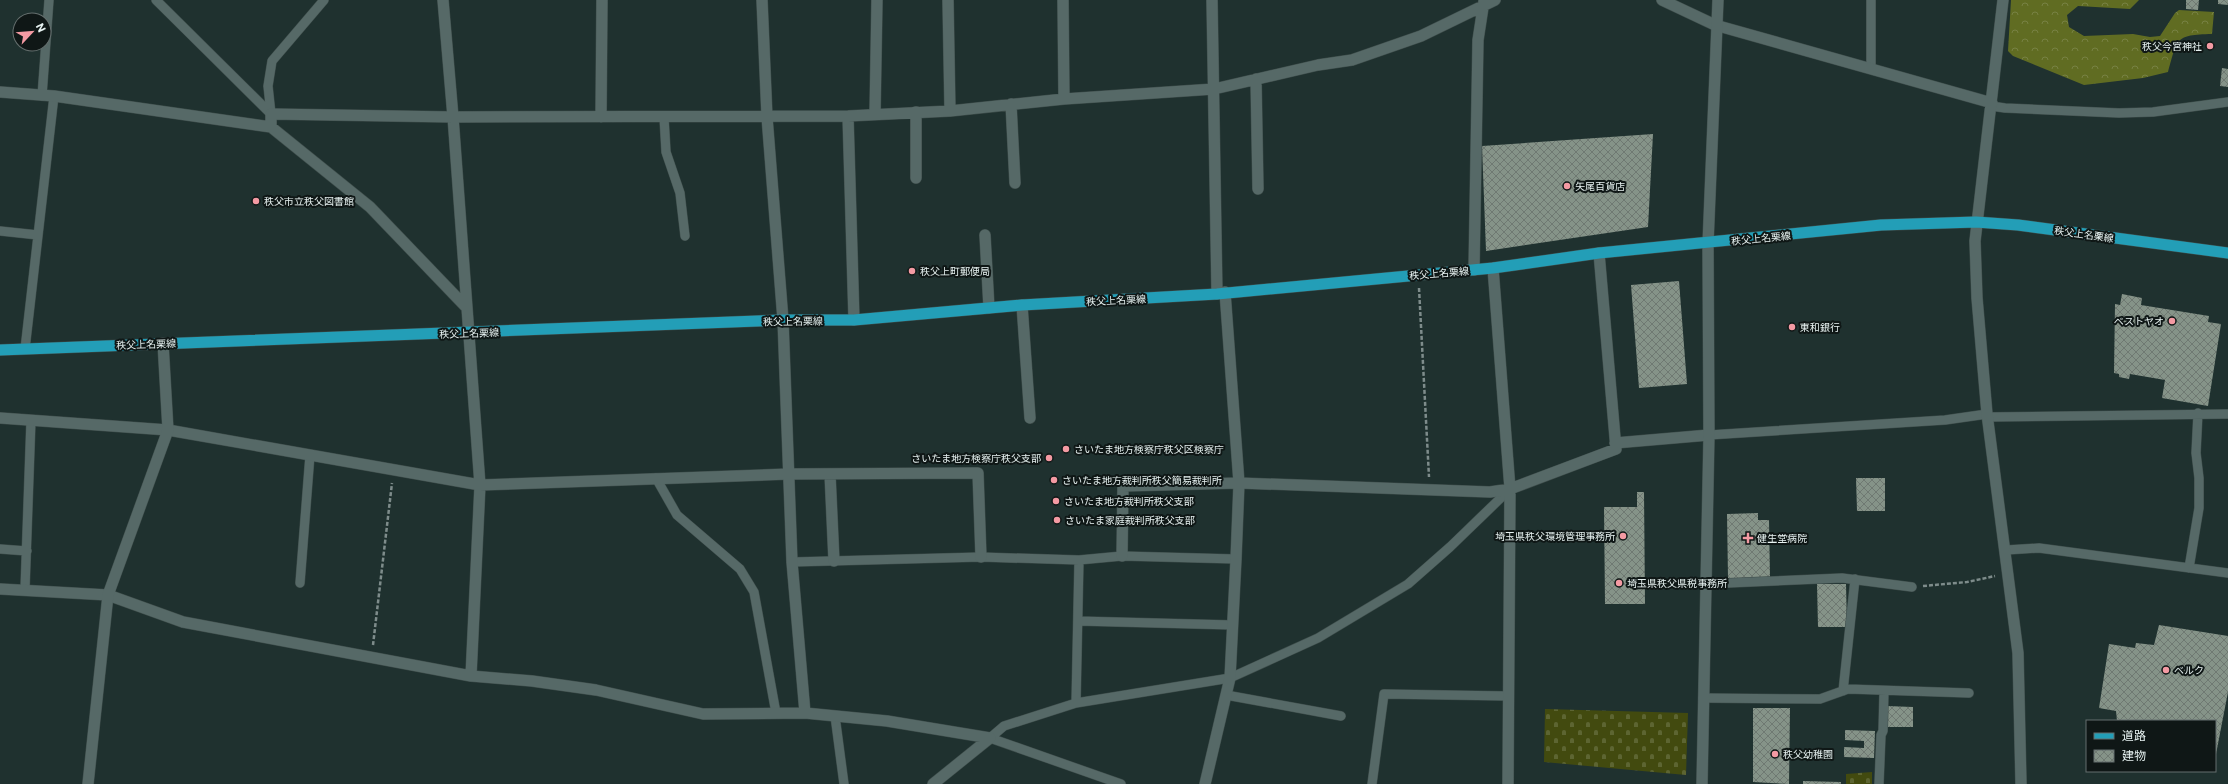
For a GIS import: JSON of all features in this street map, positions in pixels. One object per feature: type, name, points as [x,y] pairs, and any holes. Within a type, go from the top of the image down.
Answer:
[{"type":"main road","name":"秩父上名栗線","points":[[0,350],[163,343],[468,334],[783,320],[854,320],[1022,305],[1221,293],[1474,270],[1599,253],[1708,244],[1881,225],[1976,222],[2018,225],[2228,253]]},
{"type":"street","points":[[443,0],[480,485],[471,676]]},
{"type":"street","points":[[601,117],[602,0]]},
{"type":"street","points":[[762,0],[767,117],[783,320],[792,562],[805,713]]},
{"type":"street","points":[[875,114],[877,0]]},
{"type":"street","points":[[948,0],[950,111]]},
{"type":"street","points":[[1062,0],[1064,99]]},
{"type":"street","points":[[1205,784],[1230,678],[1238,484],[1221,293],[1212,0]]},
{"type":"street","points":[[270,127],[271,114],[453,117],[848,116],[950,111],[1064,99],[1214,89],[1352,60],[1420,36],[1484,3],[1495,0]]},
{"type":"street","points":[[1662,0],[1715,25],[1871,68],[1992,104]]},
{"type":"street","points":[[1702,784],[1709,435],[1708,244],[1715,25],[1718,0]]},
{"type":"street","points":[[2003,0],[1992,104],[1976,222],[1976,298],[1988,416],[2018,653],[2021,784]]},
{"type":"street","points":[[1474,270],[1478,40],[1484,3]]},
{"type":"street","points":[[1256,79],[1258,189]]},
{"type":"street","points":[[0,92],[54,96],[270,127],[370,207],[466,307]]},
{"type":"street","points":[[1011,104],[1015,183]]},
{"type":"street","points":[[916,112],[916,178]]},
{"type":"street","points":[[848,116],[854,320]]},
{"type":"street","points":[[986,235],[989,308]]},
{"type":"street","points":[[1122,556],[1123,486],[1238,484],[1490,492],[1510,489],[1616,450],[1599,253]]},
{"type":"street","points":[[1493,268],[1510,489],[1508,784]]},
{"type":"street","points":[[1022,305],[1030,418]]},
{"type":"street","points":[[88,784],[108,595],[168,430],[163,343]]},
{"type":"street","points":[[0,418],[168,430],[480,485],[789,474],[978,473],[981,557]]},
{"type":"street","points":[[1615,443],[1709,435]]},
{"type":"street","points":[[830,474],[834,561]]},
{"type":"street","points":[[0,589],[25,589],[108,595],[183,622],[471,676],[532,681],[596,690],[703,714],[805,713],[887,721],[990,738]]},
{"type":"street","points":[[933,784],[990,738]]},
{"type":"lane","points":[[42,96],[49,0]]},
{"type":"lane","points":[[156,0],[271,114]]},
{"type":"lane","points":[[271,114],[268,86],[272,61],[324,0]]},
{"type":"lane","points":[[1871,0],[1871,68]]},
{"type":"lane","points":[[25,349],[54,96]]},
{"type":"lane","points":[[1992,104],[2005,108],[2118,113],[2153,112],[2228,102]]},
{"type":"lane","points":[[664,117],[666,152],[680,193],[685,236]]},
{"type":"lane","points":[[0,231],[38,235]]},
{"type":"lane","points":[[2189,568],[2199,508],[2199,478],[2196,453],[2198,413]]},
{"type":"lane","points":[[1709,435],[1988,416],[2198,413],[2228,414]]},
{"type":"lane","points":[[25,589],[31,420]]},
{"type":"lane","points":[[300,583],[310,455]]},
{"type":"lane","points":[[656,478],[677,515],[740,569],[754,592],[776,713]]},
{"type":"lane","points":[[990,738],[1004,726],[1076,703],[1230,678],[1325,634],[1408,584],[1450,547],[1510,489]]},
{"type":"lane","points":[[2006,550],[2039,548],[2104,555],[2228,573]]},
{"type":"lane","points":[[0,549],[27,551]]},
{"type":"lane","points":[[792,562],[981,557],[1079,560],[1122,556],[1236,559]]},
{"type":"lane","points":[[1076,703],[1079,560]]},
{"type":"lane","points":[[1705,584],[1842,578],[1912,587]]},
{"type":"lane","points":[[1843,691],[1855,579]]},
{"type":"lane","points":[[1078,621],[1233,625]]},
{"type":"lane","points":[[1703,698],[1820,699],[1848,689],[1969,693]]},
{"type":"lane","points":[[1879,784],[1884,691]]},
{"type":"lane","points":[[1372,784],[1384,694],[1508,696]]},
{"type":"lane","points":[[1226,695],[1341,716]]},
{"type":"lane","points":[[835,716],[844,784]]},
{"type":"lane","points":[[990,738],[1121,784]]},
{"type":"path","points":[[1419,275],[1429,489]]},
{"type":"path","points":[[372,657],[393,469]]},
{"type":"path","points":[[1912,587],[1967,582],[2009,574]]},
{"type":"green space","points":[[2011,0],[2139,0],[2130,9],[2078,6],[2067,15],[2069,27],[2084,36],[2133,34],[2150,37],[2160,36],[2175,13],[2179,10],[2214,12],[2212,34],[2184,37],[2176,45],[2168,72],[2143,78],[2084,85],[2013,56],[2008,51]]},
{"type":"green space","points":[[1545,709],[1688,713],[1686,775],[1544,762]]},
{"type":"green space","points":[[1872,772],[1872,784],[1846,784],[1846,774]]},
{"type":"building","points":[[2186,0],[2199,0],[2198,10],[2186,9]]},
{"type":"building","points":[[2218,0],[2228,0],[2228,5],[2218,4]]},
{"type":"building","points":[[2222,68],[2228,69],[2228,87],[2220,86]]},
{"type":"building","name":"矢尾百貨店","points":[[1653,134],[1648,227],[1486,251],[1482,146]]},
{"type":"building","points":[[1679,281],[1687,384],[1639,388],[1631,285]]},
{"type":"building","points":[[2122,294],[2142,298],[2141,305],[2209,316],[2208,322],[2221,324],[2208,406],[2162,398],[2165,380],[2130,374],[2129,379],[2119,377],[2119,374],[2114,373],[2115,304],[2120,305]]},
{"type":"building","points":[[1856,478],[1885,478],[1885,511],[1857,511]]},
{"type":"building","points":[[1637,492],[1644,492],[1645,604],[1605,604],[1604,507],[1637,507]]},
{"type":"building","points":[[1758,513],[1758,520],[1769,520],[1770,578],[1728,578],[1727,514]]},
{"type":"building","points":[[1817,584],[1846,584],[1847,627],[1818,627]]},
{"type":"building","name":"ベルク","points":[[2159,625],[2228,636],[2228,692],[2216,754],[2216,720],[2117,720],[2116,711],[2099,708],[2109,644],[2135,648],[2136,643],[2154,645]]},
{"type":"building","points":[[1887,706],[1913,707],[1913,727],[1887,727]]},
{"type":"building","points":[[1753,708],[1790,708],[1789,784],[1753,782]]},
{"type":"building","points":[[1845,730],[1875,731],[1874,758],[1844,757],[1844,747],[1864,748],[1864,741],[1845,740]]},
{"type":"building","points":[[1803,781],[1841,782],[1841,784],[1803,784]]},
{"type":"place","name":"秩父今宮神社","points":[[2210,46]]},
{"type":"place","name":"矢尾百貨店","points":[[1567,186]]},
{"type":"place","name":"秩父市立秩父図書館","points":[[256,201]]},
{"type":"place","name":"秩父上町郵便局","points":[[912,271]]},
{"type":"place","name":"ベストヤオ","points":[[2172,321]]},
{"type":"place","name":"東和銀行","points":[[1792,327]]},
{"type":"place","name":"さいたま地方検察庁秩父区検察庁","points":[[1066,449]]},
{"type":"place","name":"さいたま地方検察庁秩父支部","points":[[1049,458]]},
{"type":"place","name":"さいたま地方裁判所秩父簡易裁判所","points":[[1054,480]]},
{"type":"place","name":"さいたま地方裁判所秩父支部","points":[[1056,501]]},
{"type":"place","name":"さいたま家庭裁判所秩父支部","points":[[1057,520]]},
{"type":"place","name":"埼玉県秩父環境管理事務所","points":[[1623,536]]},
{"type":"place","name":"健生堂病院","points":[[1748,538]]},
{"type":"place","name":"埼玉県秩父県税事務所","points":[[1619,583]]},
{"type":"place","name":"ベルク","points":[[2166,670]]},
{"type":"place","name":"秩父幼稚園","points":[[1775,754]]}]
